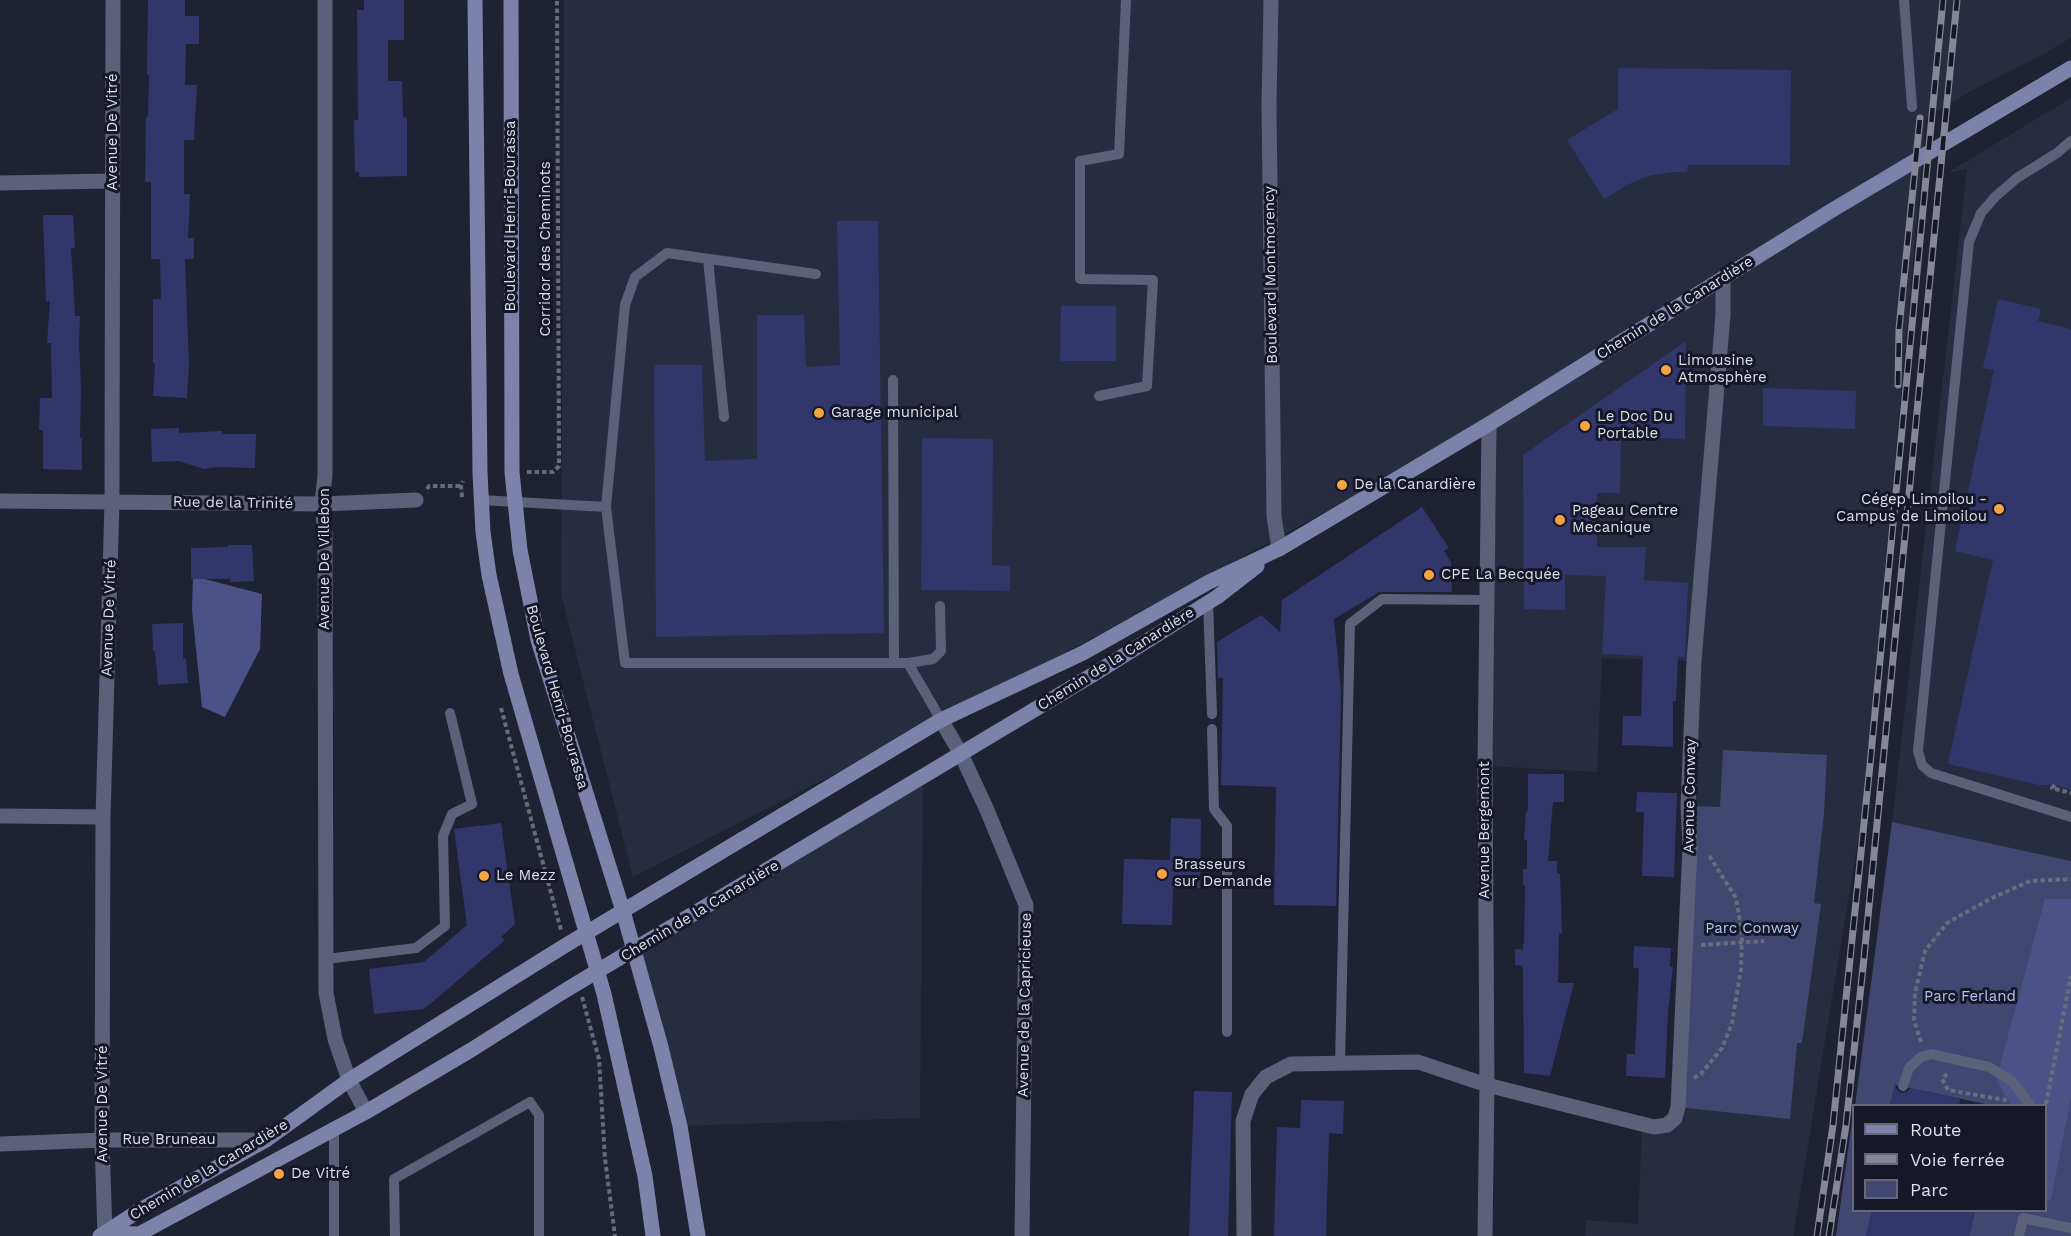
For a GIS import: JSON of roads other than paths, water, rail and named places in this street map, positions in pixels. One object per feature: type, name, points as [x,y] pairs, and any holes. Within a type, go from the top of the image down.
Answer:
[{"type":"main road","points":[[475,0],[481,500],[489,575],[511,674],[598,972],[633,1118],[645,1176],[653,1236]]},
{"type":"main road","name":"Boulevard Henri-Bourassa","points":[[511,0],[512,472],[520,550],[538,640],[623,911],[661,1047],[680,1126],[698,1236]]},
{"type":"main road","name":"Chemin de la Canardière","points":[[103,1235],[140,1210],[266,1140],[349,1080],[586,933],[941,720],[1083,653],[1209,582],[1279,549],[1488,424],[1834,209],[2071,68]]},
{"type":"main road","name":"Chemin de la Canardière","points":[[103,1235],[139,1234],[366,1112],[1209,602],[1279,549]]},
{"type":"street","name":"Avenue De Vitré","points":[[103,1235],[103,817],[112,502],[113,0]]},
{"type":"street","name":"Avenue De Villebon","points":[[325,0],[325,475],[322,504],[325,534],[326,993],[335,1039],[349,1080],[366,1112]]},
{"type":"street","name":"Boulevard Montmorency","points":[[1271,0],[1269,106],[1274,516],[1279,549]]},
{"type":"street","points":[[0,183],[112,181]]},
{"type":"street","name":"Avenue Conway","points":[[1486,1085],[1654,1127],[1667,1125],[1675,1118],[1690,846],[1688,806],[1694,661],[1724,315],[1724,278]]},
{"type":"street","name":"Avenue Bergemont","points":[[1485,1236],[1488,424]]},
{"type":"street","name":"Rue de la Trinité","points":[[0,501],[322,504],[416,500]]},
{"type":"street","name":"Avenue de la Capricieuse","points":[[941,720],[961,754],[987,810],[1026,905],[1022,1236]]},
{"type":"street","points":[[0,816],[103,817]]},
{"type":"street","points":[[1244,1236],[1243,1121],[1252,1094],[1266,1077],[1291,1064],[1418,1062],[1486,1085]]},
{"type":"street","name":"Rue Bruneau","points":[[0,1144],[102,1140],[266,1140]]},
{"type":"lane","points":[[1099,396],[1147,386],[1153,280],[1080,279],[1080,161],[1119,154],[1126,0]]},
{"type":"lane","points":[[1904,0],[1912,107]]},
{"type":"lane","points":[[2071,141],[2017,178],[1996,196],[1981,213],[1969,242],[1918,751],[1922,765],[1931,773],[2071,817]]},
{"type":"lane","points":[[816,274],[668,254],[635,277],[625,305],[606,507],[625,663],[908,663],[933,659],[941,651],[940,606]]},
{"type":"lane","points":[[708,259],[724,417]]},
{"type":"lane","points":[[893,380],[894,663]]},
{"type":"lane","points":[[481,500],[606,507]]},
{"type":"lane","points":[[1340,1064],[1350,624],[1382,599],[1486,600]]},
{"type":"lane","points":[[1209,602],[1212,714]]},
{"type":"lane","points":[[908,663],[941,720]]},
{"type":"lane","points":[[326,959],[416,948],[445,926],[443,836],[452,814],[472,804],[450,713]]},
{"type":"lane","points":[[1212,729],[1214,809],[1227,826],[1227,1032]]},
{"type":"lane","points":[[1903,1086],[1909,1068],[1921,1057],[1931,1054],[1989,1067],[2012,1081],[2029,1104]]},
{"type":"lane","points":[[395,1236],[394,1179],[530,1102],[539,1115],[539,1236]]},
{"type":"lane","points":[[334,1128],[334,1236]]},
{"type":"lane","points":[[2019,1236],[2024,1214],[2071,1228]]},
{"type":"railway","points":[[1817,1236],[1833,1125],[1870,765],[1943,0]]},
{"type":"railway","points":[[1829,1236],[1846,1125],[1864,958],[1957,0]]},
{"type":"railway","points":[[1898,385],[1899,329],[1920,118]]},
{"type":"place","name":"Limousine Atmosphère","points":[[1666,370]]},
{"type":"place","name":"Garage municipal","points":[[819,413]]},
{"type":"place","name":"Le Doc Du Portable","points":[[1585,426]]},
{"type":"place","name":"De la Canardière","points":[[1342,485]]},
{"type":"place","name":"Cégep Limoilou - Campus de Limoilou","points":[[1999,509]]},
{"type":"place","name":"Pageau Centre Mecanique","points":[[1560,520]]},
{"type":"place","name":"CPE La Becquée","points":[[1429,575]]},
{"type":"place","name":"Brasseurs sur Demande","points":[[1162,874]]},
{"type":"place","name":"Le Mezz","points":[[484,876]]},
{"type":"place","name":"De Vitré","points":[[279,1174]]},
{"type":"park label","name":"Parc Conway","points":[[1752,929]]},
{"type":"park label","name":"Parc Ferland","points":[[1970,997]]}]
